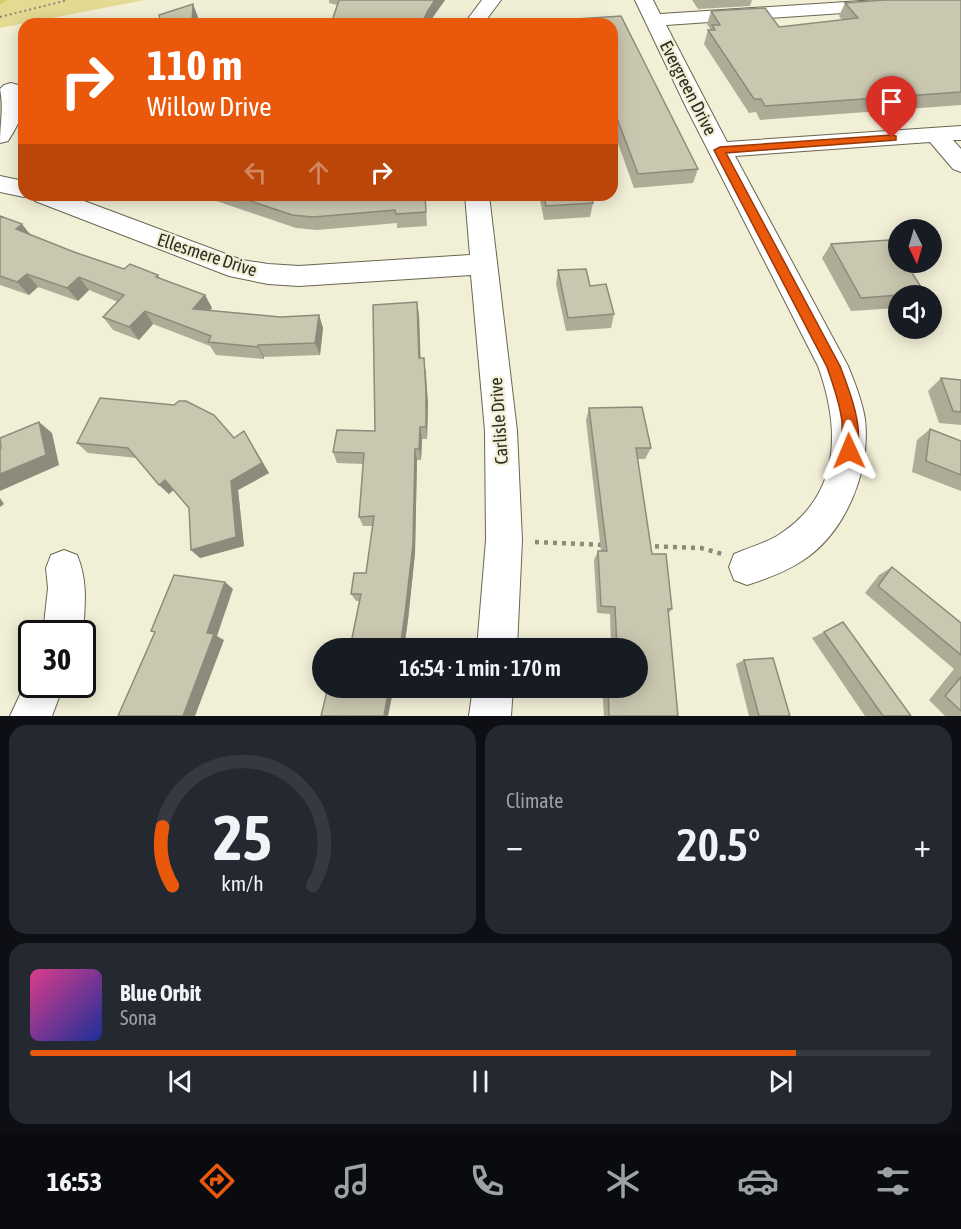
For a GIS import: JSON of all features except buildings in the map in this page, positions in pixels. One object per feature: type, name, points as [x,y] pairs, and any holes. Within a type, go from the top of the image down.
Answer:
[{"type":"street","points":[[478,18],[492,0]]},
{"type":"street","points":[[649,10],[961,0]]},
{"type":"street","name":"Evergreen Drive","points":[[649,10],[833,366],[844,394],[849,422],[849,451],[843,480],[829,509],[809,534],[783,555],[747,567]]},
{"type":"street","points":[[0,136],[15,108],[11,88]]},
{"type":"street","points":[[720,150],[961,133]]},
{"type":"street","points":[[936,135],[961,164]]},
{"type":"street","points":[[0,184],[18,188]]},
{"type":"street","name":"Ellesmere Drive","points":[[59,201],[213,261],[268,274],[299,276],[484,264]]},
{"type":"street","name":"Carlisle Drive","points":[[478,201],[501,431],[504,540],[498,638]]},
{"type":"street","points":[[64,568],[67,588],[65,620]]},
{"type":"street","points":[[31,716],[38,698]]},
{"type":"street","points":[[490,716],[492,698]]},
{"type":"path","points":[[0,18],[68,0]]},
{"type":"path","points":[[504,540],[609,545]]},
{"type":"path","points":[[643,546],[701,548],[717,552],[747,567]]},
{"type":"shaded area","points":[[0,0],[145,0],[52,18],[18,18],[18,25],[0,28]]},
{"type":"waterway","points":[[0,2],[6,0]]},
{"type":"route","points":[[849,451],[849,422],[844,394],[833,366],[720,150],[892,138]]}]
